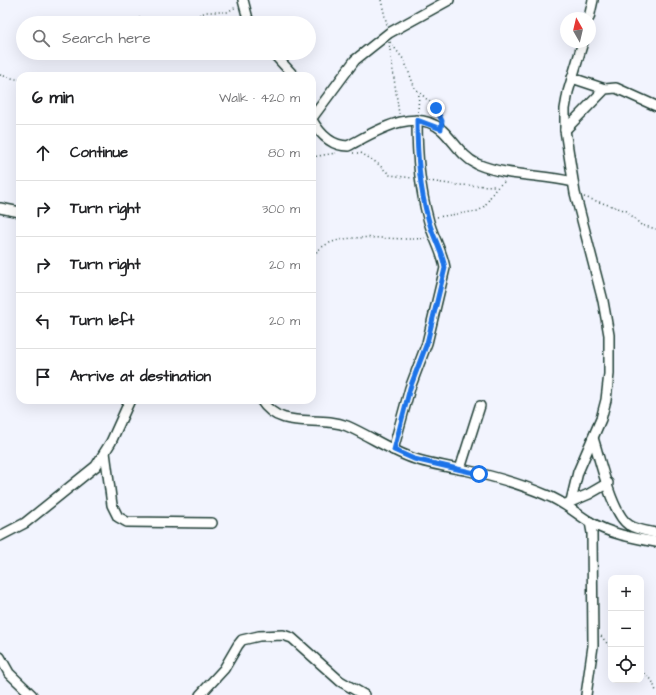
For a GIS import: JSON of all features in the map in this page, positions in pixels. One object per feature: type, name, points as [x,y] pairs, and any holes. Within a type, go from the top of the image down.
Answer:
[{"type":"street","points":[[243,0],[247,16]]},
{"type":"street","points":[[316,114],[355,60],[449,0]]},
{"type":"street","points":[[590,12],[593,0]]},
{"type":"street","points":[[568,503],[578,472],[601,419],[606,400],[609,374],[608,335],[603,301],[575,193],[565,130],[565,110],[572,78],[581,48]]},
{"type":"street","points":[[279,60],[290,72]]},
{"type":"street","points":[[572,78],[605,90],[616,88],[656,106]]},
{"type":"street","points":[[565,130],[605,90]]},
{"type":"street","points":[[316,125],[323,135],[341,146],[348,146],[381,129],[399,122],[417,120],[441,129],[466,156],[477,163],[521,175],[554,177],[573,182]]},
{"type":"street","points":[[394,450],[410,388],[427,343],[445,268],[443,256],[433,237],[419,179],[417,120]]},
{"type":"street","points":[[0,208],[16,211]]},
{"type":"street","points":[[0,536],[25,523],[96,466],[105,452],[128,404]]},
{"type":"street","points":[[265,404],[271,411],[284,419],[301,422],[327,421],[345,425],[414,459],[460,469],[524,487],[568,503],[590,522],[624,535],[656,542]]},
{"type":"street","points":[[460,469],[480,406]]},
{"type":"street","points":[[593,438],[614,505],[620,516],[629,525],[656,533]]},
{"type":"street","points":[[105,452],[112,505],[118,517],[127,522],[212,523]]},
{"type":"street","points":[[568,503],[589,494],[608,482]]},
{"type":"street","points":[[586,695],[593,646],[592,533],[590,522]]},
{"type":"street","points":[[200,695],[224,669],[242,640],[253,637],[284,635],[292,638],[340,681],[364,695]]},
{"type":"street","points":[[0,657],[9,673],[32,695]]},
{"type":"path","points":[[197,16],[206,12],[227,12],[238,6],[243,0]]},
{"type":"path","points":[[381,0],[389,37],[399,122]]},
{"type":"path","points":[[389,37],[404,60],[415,88],[436,108],[442,121],[441,129]]},
{"type":"path","points":[[0,75],[16,79]]},
{"type":"path","points":[[417,120],[419,92]]},
{"type":"path","points":[[316,156],[339,152]]},
{"type":"path","points":[[347,152],[361,153],[377,163],[390,175],[456,185],[496,186],[521,175]]},
{"type":"path","points":[[428,218],[478,211],[484,208],[496,186]]},
{"type":"path","points":[[575,193],[627,211],[641,225],[656,229]]},
{"type":"path","points":[[316,253],[330,242],[337,240],[362,238],[403,240],[433,237]]},
{"type":"path","points":[[644,673],[652,680],[656,691]]},
{"type":"route","points":[[436,108],[442,121],[441,129],[432,124],[417,120],[419,179],[433,237],[443,256],[445,268],[427,343],[410,388],[394,450],[414,459],[479,474]]}]
